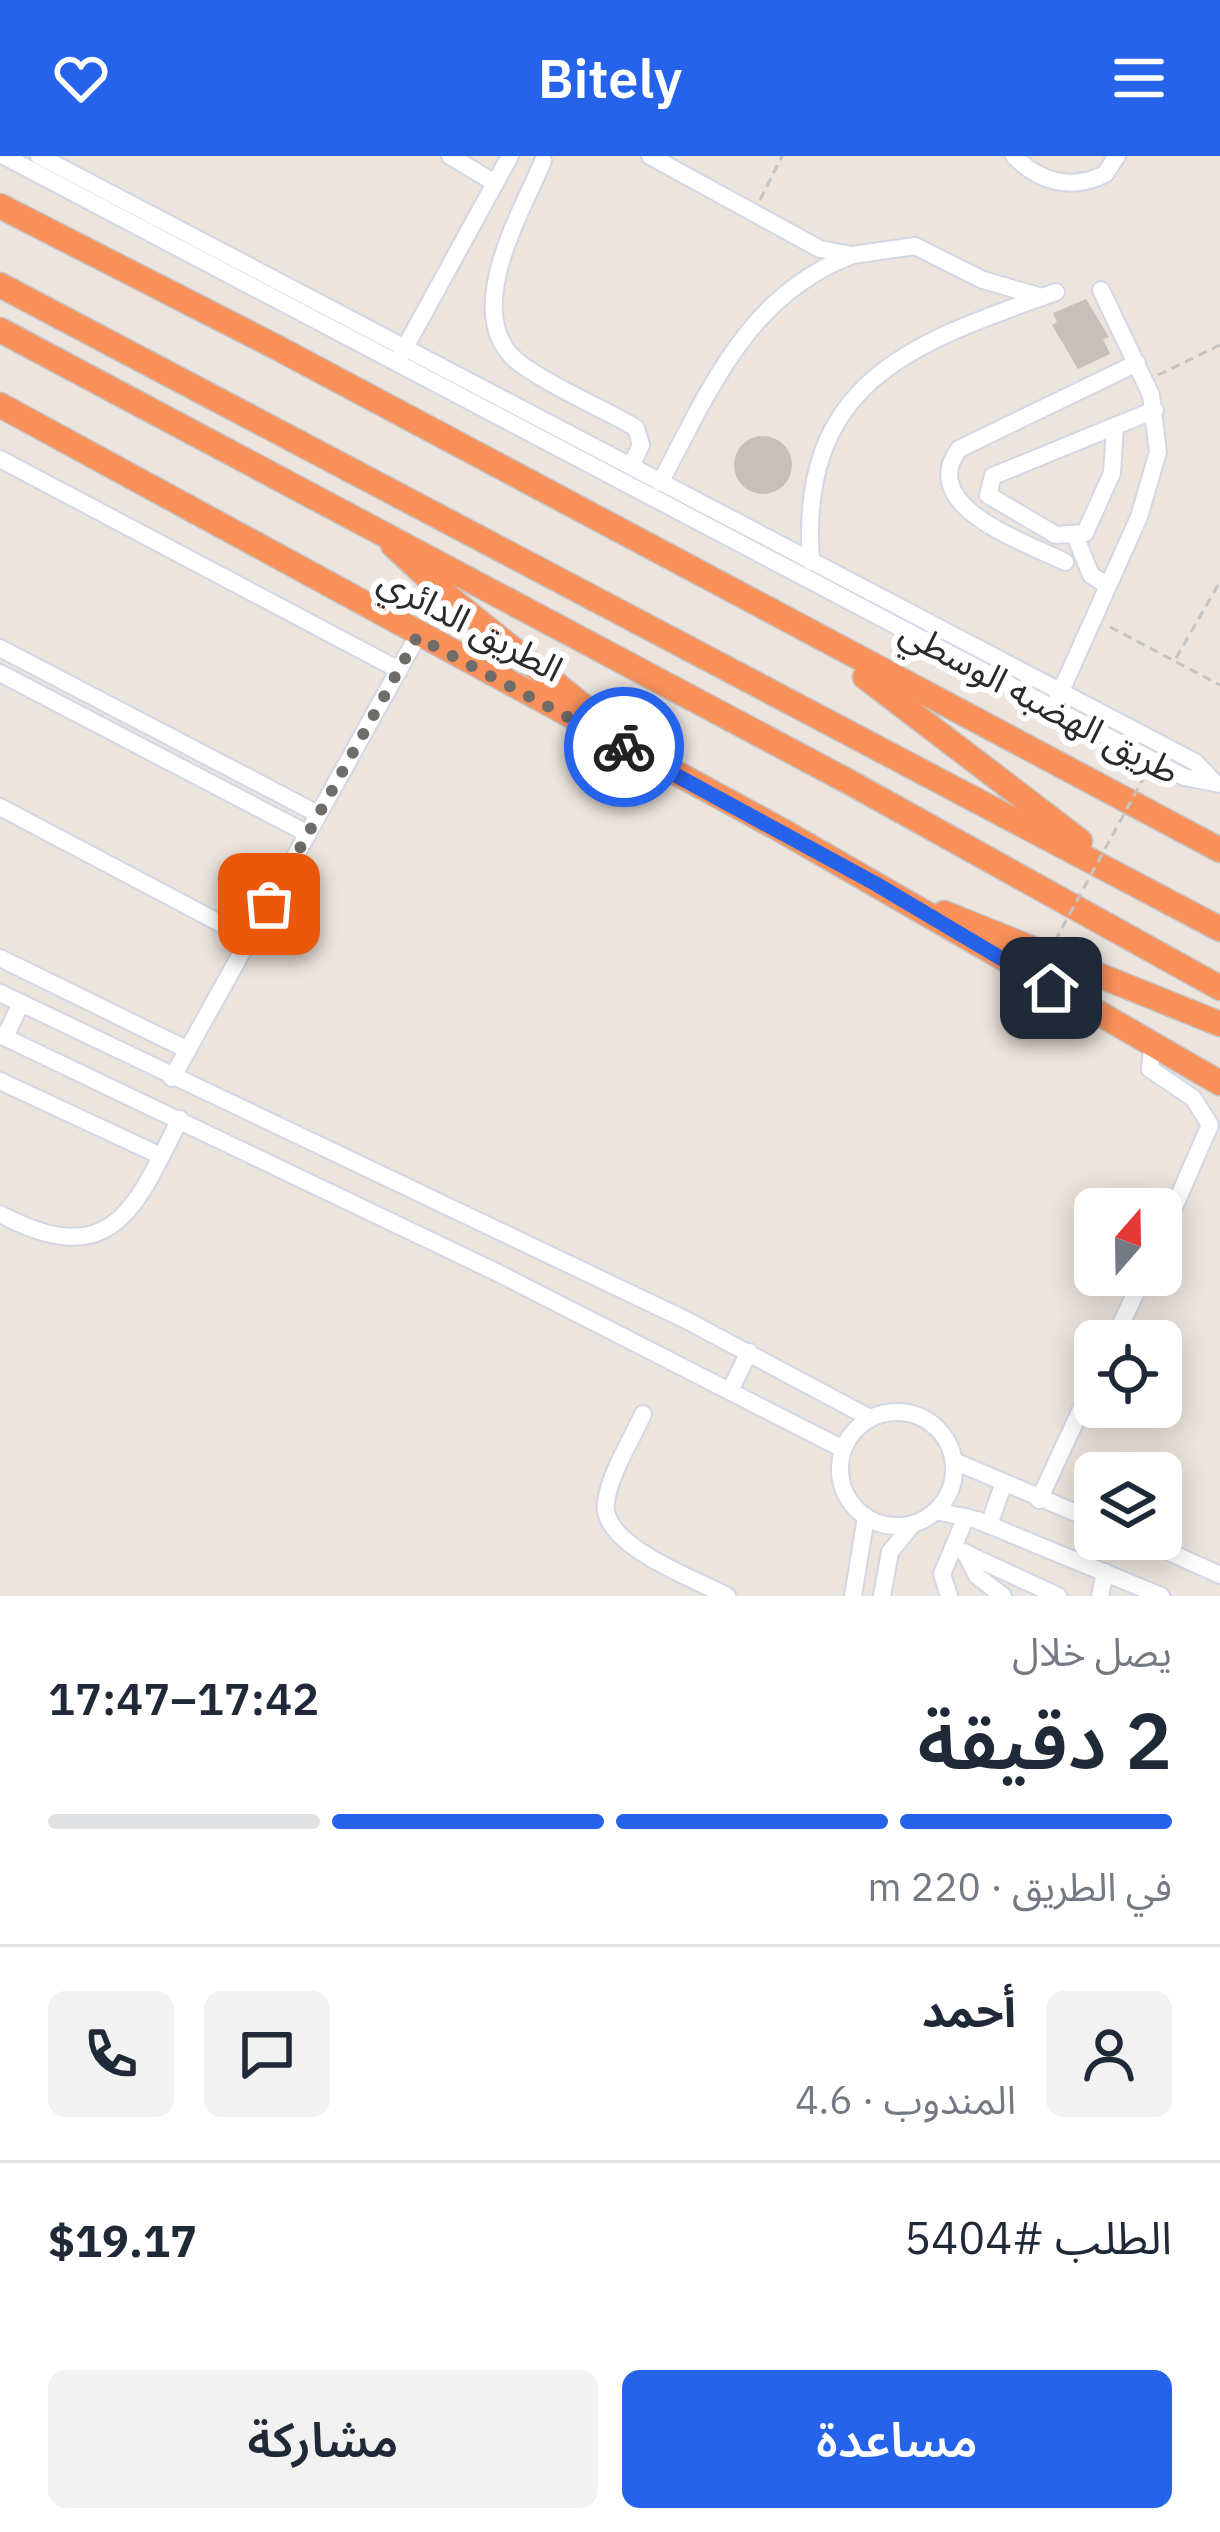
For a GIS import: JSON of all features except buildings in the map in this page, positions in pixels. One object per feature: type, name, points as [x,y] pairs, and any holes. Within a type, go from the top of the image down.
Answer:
[{"type":"highway","points":[[0,206],[296,358],[1220,850]]},
{"type":"highway","points":[[0,285],[1220,929]]},
{"type":"highway","name":"الطريق الدائري","points":[[0,330],[379,530],[1220,988]]},
{"type":"highway","name":"الطريق الدائري","points":[[0,405],[907,902],[1220,1083]]},
{"type":"highway","points":[[379,530],[451,599],[645,758]]},
{"type":"highway","points":[[811,635],[1139,886]]},
{"type":"highway","points":[[907,902],[992,929],[1220,1024]]},
{"type":"highway","points":[[974,942],[1173,1005]]},
{"type":"street","name":"طريق الهضبه الوسطي","points":[[4,156],[631,466],[726,526],[811,562],[1184,777],[1218,780]]},
{"type":"street","name":"طريق الهضبه الوسطي","points":[[39,156],[1057,701]]},
{"type":"street","points":[[450,156],[496,183]]},
{"type":"street","points":[[401,353],[510,156]]},
{"type":"street","points":[[650,156],[820,249],[853,255],[915,247],[983,280],[1049,295],[896,361],[846,405],[815,464],[809,497],[811,562]]},
{"type":"street","points":[[1014,156],[1047,180],[1078,184],[1105,175],[1117,156]]},
{"type":"street","points":[[543,160],[494,279],[493,310],[519,363],[636,428],[641,445],[631,466]]},
{"type":"street","points":[[660,482],[746,331],[794,285],[853,255]]},
{"type":"street","points":[[1057,701],[1090,616],[1151,485],[1158,452],[1155,410],[1101,290]]},
{"type":"street","points":[[1065,562],[963,508],[949,486],[952,460],[959,449],[1141,372]]},
{"type":"street","points":[[1115,426],[1105,495],[1092,525],[1076,538],[1056,535],[992,499],[987,484],[998,473],[1115,426],[1155,410]]},
{"type":"street","points":[[0,459],[399,670]]},
{"type":"street","points":[[1076,538],[1090,575],[1106,584]]},
{"type":"street","points":[[172,1078],[417,637]]},
{"type":"street","points":[[0,648],[319,814]]},
{"type":"street","points":[[0,673],[308,834]]},
{"type":"street","points":[[40,694],[50,674]]},
{"type":"street","points":[[195,775],[205,755]]},
{"type":"street","points":[[0,807],[250,939]]},
{"type":"street","points":[[0,958],[188,1050]]},
{"type":"street","points":[[0,993],[749,1352],[870,1418]]},
{"type":"street","points":[[21,1003],[3,1036],[180,1119],[843,1449]]},
{"type":"street","points":[[1152,1047],[1150,1069],[1193,1098],[1215,1125],[1182,1194]]},
{"type":"street","points":[[0,1081],[161,1156]]},
{"type":"street","points":[[0,1214],[50,1237],[100,1233],[138,1203],[180,1119]]},
{"type":"street","points":[[730,1390],[749,1352]]},
{"type":"street","points":[[882,1596],[890,1552],[912,1525],[936,1511],[952,1489],[954,1462],[944,1436],[923,1418],[897,1411],[870,1418],[843,1449],[842,1487],[866,1517],[888,1526],[912,1525]]},
{"type":"street","points":[[643,1414],[606,1500],[608,1522],[631,1546],[727,1596]]},
{"type":"street","points":[[1039,1500],[1074,1424]]},
{"type":"street","points":[[954,1462],[1074,1513]]},
{"type":"street","points":[[989,1525],[1003,1485]]},
{"type":"street","points":[[936,1511],[962,1525],[989,1525],[1161,1596]]},
{"type":"street","points":[[853,1596],[866,1517]]},
{"type":"street","points":[[962,1525],[965,1553],[977,1576],[1003,1596]]},
{"type":"street","points":[[949,1596],[942,1574],[962,1525]]},
{"type":"street","points":[[965,1553],[1058,1596]]},
{"type":"street","points":[[1182,1558],[1220,1575]]},
{"type":"street","points":[[1100,1596],[1106,1572]]},
{"type":"path","points":[[753,212],[782,156]]},
{"type":"path","points":[[1141,372],[1220,345]]},
{"type":"path","points":[[1174,661],[1220,582]]},
{"type":"path","points":[[1090,616],[1220,685]]},
{"type":"path","points":[[1035,1016],[1019,1007],[1148,770]]},
{"type":"way so far","points":[[269,904],[417,637],[624,747]]},
{"type":"route","points":[[624,747],[781,830],[1051,988]]}]
